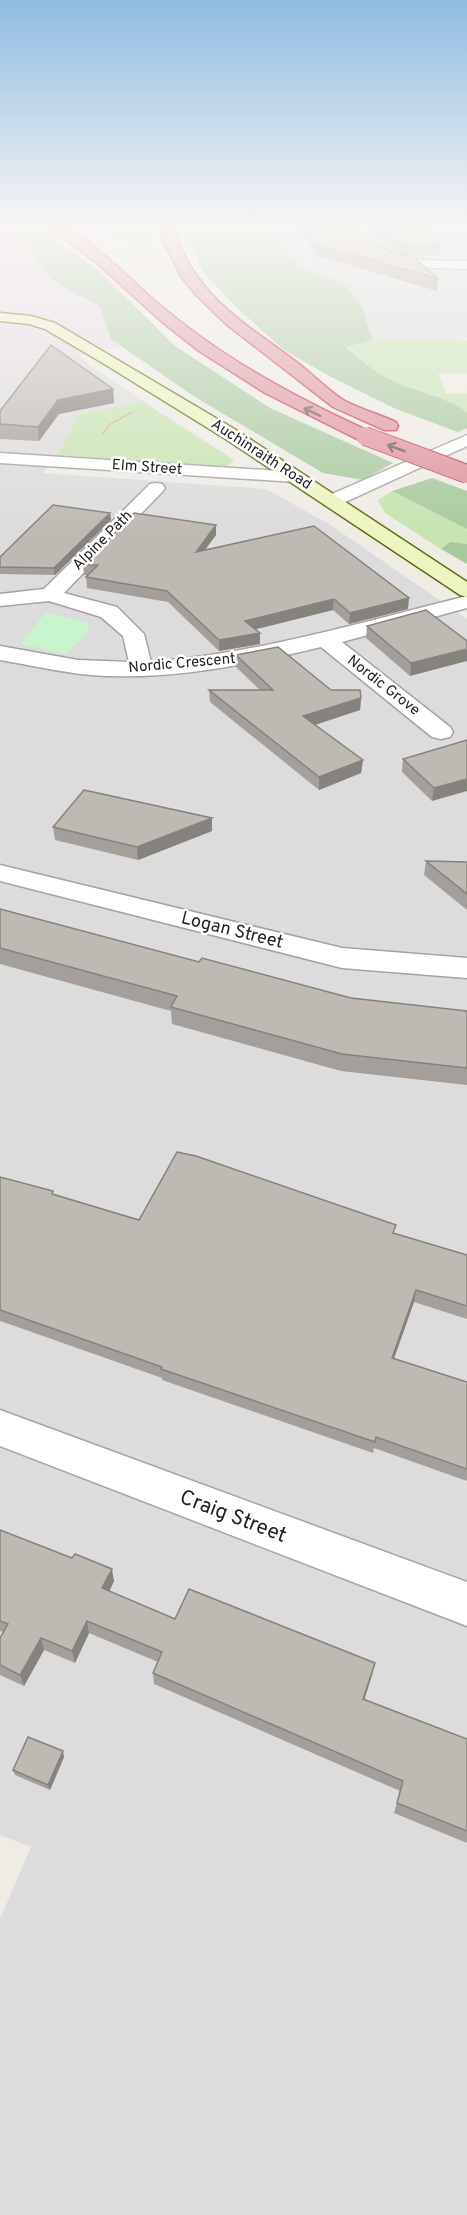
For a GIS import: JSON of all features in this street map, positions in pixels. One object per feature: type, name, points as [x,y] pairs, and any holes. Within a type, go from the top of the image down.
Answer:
[{"type":"highway","points":[[176,325],[215,356],[287,399],[365,436],[467,474]]},
{"type":"highway","points":[[238,325],[260,345],[294,367],[339,404]]},
{"type":"highway","points":[[237,345],[272,368],[339,404],[467,455]]},
{"type":"street","name":"Auchinraith Road","points":[[48,325],[169,397],[467,591]]},
{"type":"street","points":[[332,501],[467,440]]},
{"type":"street","name":"Elm Street","points":[[0,458],[295,477]]},
{"type":"street","name":"Alpine Path","points":[[50,595],[156,488]]},
{"type":"street","points":[[0,600],[50,595],[109,612],[133,634],[142,670]]},
{"type":"street","name":"Nordic Crescent","points":[[0,653],[78,667],[142,670],[262,656],[467,602]]},
{"type":"street","name":"Nordic Grove","points":[[326,640],[441,732]]},
{"type":"street","name":"Logan Street","points":[[0,873],[342,958],[467,968]]},
{"type":"street","name":"Craig Street","points":[[0,1428],[467,1604]]},
{"type":"path","points":[[74,463],[90,455],[109,425],[133,411],[169,397]]},
{"type":"shaded area","points":[[0,325],[106,325],[111,339],[122,347],[78,355],[15,360],[0,381]]},
{"type":"shaded area","points":[[368,325],[467,325],[467,339],[373,340]]},
{"type":"shaded area","points":[[78,355],[145,402],[79,415],[57,455],[43,473],[266,489],[329,524],[467,619],[467,2215],[0,2215],[0,1919],[31,1847],[0,1835],[0,381],[15,360]]},
{"type":"green space","points":[[106,325],[154,325],[175,346],[270,408],[393,463],[363,480],[323,473],[195,397],[111,339]]},
{"type":"green space","points":[[256,325],[368,325],[373,340],[346,347],[368,366],[386,377],[450,402],[467,412],[467,428],[458,432],[394,408],[331,377],[284,350]]},
{"type":"green space","points":[[373,340],[467,340],[467,373],[438,374],[446,394],[467,394],[467,412],[441,398],[388,379],[346,346]]},
{"type":"green space","points":[[142,401],[234,460],[226,467],[57,455],[79,415]]},
{"type":"green space","points":[[432,478],[467,491],[467,529],[392,491]]},
{"type":"green space","points":[[392,491],[467,529],[467,544],[450,542],[441,549],[385,513],[378,500]]},
{"type":"green space","points":[[450,542],[467,544],[467,564],[441,549]]},
{"type":"green space","points":[[46,612],[89,623],[87,634],[66,654],[21,644]]},
{"type":"building","points":[[51,345],[113,389],[58,400],[38,427],[0,424],[0,411]]},
{"type":"building","points":[[53,505],[110,513],[54,568],[0,567],[0,557]]},
{"type":"building","points":[[134,513],[216,525],[196,552],[314,526],[409,598],[350,613],[334,599],[245,621],[260,633],[219,640],[167,591],[86,577],[98,565],[83,565]]},
{"type":"building","points":[[426,610],[467,641],[467,649],[411,663],[367,626]]},
{"type":"building","points":[[278,647],[331,690],[360,690],[361,698],[303,716],[363,760],[319,777],[209,690],[273,690],[236,655]]},
{"type":"building","points":[[467,740],[467,779],[434,788],[403,759]]},
{"type":"building","points":[[84,790],[212,818],[137,847],[53,827]]},
{"type":"building","points":[[426,861],[467,862],[467,894]]},
{"type":"building","points":[[0,909],[199,962],[202,958],[351,998],[467,1011],[467,1068],[342,1054],[171,1007],[177,996],[0,948]]},
{"type":"building","points":[[177,1152],[196,1156],[396,1225],[393,1233],[467,1255],[467,1306],[416,1290],[392,1358],[467,1382],[467,1469],[376,1437],[375,1442],[161,1369],[162,1367],[0,1310],[0,1177],[53,1191],[52,1194],[139,1220]]},
{"type":"building","points":[[0,1530],[72,1558],[75,1554],[112,1569],[102,1588],[175,1619],[189,1589],[375,1663],[363,1699],[467,1739],[467,1831],[397,1803],[403,1781],[153,1673],[162,1652],[87,1621],[72,1651],[41,1638],[20,1675],[0,1665],[0,1638],[8,1624],[0,1621]]},
{"type":"building","points":[[28,1737],[63,1751],[48,1785],[13,1770]]}]
